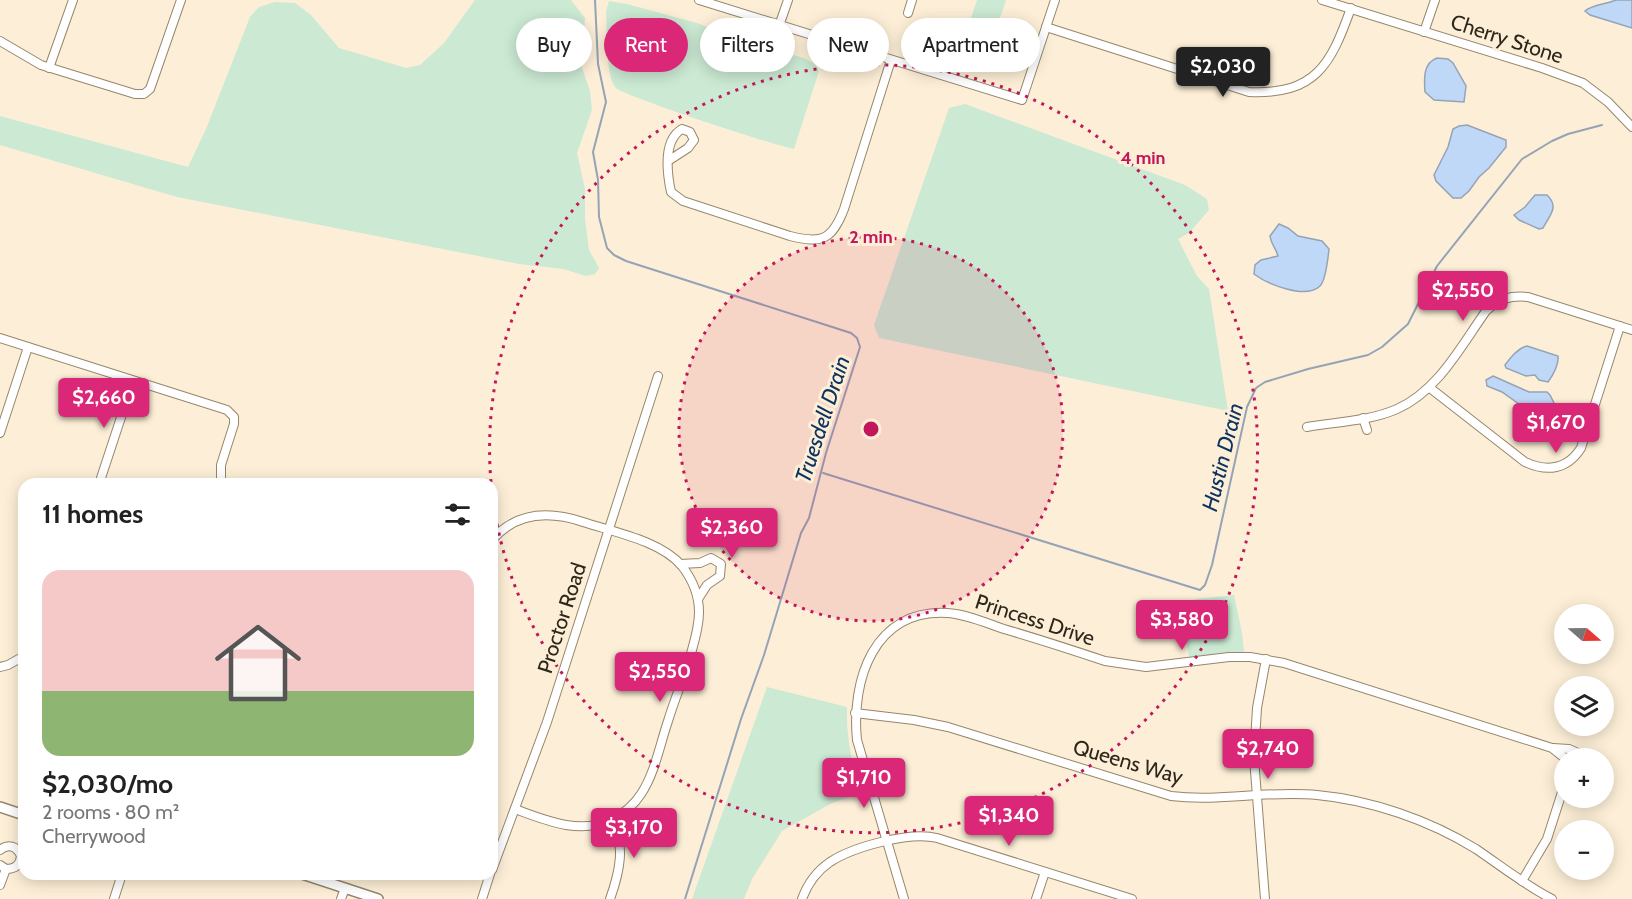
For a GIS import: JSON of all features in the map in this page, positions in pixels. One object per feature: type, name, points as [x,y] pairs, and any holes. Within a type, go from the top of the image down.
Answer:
[{"type":"street","points":[[49,68],[73,0]]},
{"type":"street","points":[[0,41],[32,61],[49,68],[135,94],[146,93],[156,74],[181,0]]},
{"type":"street","points":[[699,0],[754,18]]},
{"type":"street","points":[[782,18],[788,0]]},
{"type":"street","points":[[908,13],[912,0]]},
{"type":"street","points":[[795,31],[1022,100],[1055,0]]},
{"type":"street","name":"Cherry Stone","points":[[1322,0],[1542,68],[1583,83],[1614,108],[1632,127]]},
{"type":"street","points":[[1424,32],[1435,0]]},
{"type":"street","points":[[1046,27],[1238,89],[1249,92],[1274,92],[1287,90],[1307,80],[1324,66],[1335,50],[1351,8]]},
{"type":"street","points":[[668,160],[670,192],[683,201],[790,236],[808,240],[825,238],[838,225],[844,209],[891,60]]},
{"type":"street","points":[[1307,427],[1364,418],[1397,409],[1430,388],[1486,311],[1502,299],[1511,296],[1528,297],[1632,330]]},
{"type":"street","points":[[1430,388],[1525,462],[1542,468],[1561,466],[1572,460],[1581,448],[1620,326]]},
{"type":"street","points":[[0,338],[224,408],[234,417],[234,424],[221,465],[220,478]]},
{"type":"street","points":[[0,433],[28,347]]},
{"type":"street","name":"Proctor Road","points":[[498,854],[547,722],[658,376]]},
{"type":"street","points":[[101,478],[133,381]]},
{"type":"street","points":[[1364,418],[1367,430]]},
{"type":"street","points":[[498,535],[510,524],[525,518],[542,514],[568,517],[656,546],[674,557],[690,579],[698,599],[699,616],[696,635],[648,781],[633,804],[613,819],[593,826],[573,826],[515,809]]},
{"type":"street","points":[[680,564],[700,563],[711,558],[721,564],[720,576],[707,585],[698,599]]},
{"type":"street","name":"Princess Drive","points":[[904,899],[857,740],[855,713],[861,675],[868,658],[876,645],[899,625],[914,617],[948,613],[965,616],[1105,661],[1126,665],[1162,666],[1229,657],[1266,659],[1552,748]]},
{"type":"street","points":[[0,667],[18,659]]},
{"type":"street","points":[[1265,899],[1256,795],[1255,726],[1266,659]]},
{"type":"street","name":"Queens Way","points":[[855,713],[915,720],[948,727],[1171,796],[1201,798],[1315,794],[1378,807],[1453,837],[1552,899]]},
{"type":"street","points":[[0,807],[18,813]]},
{"type":"street","points":[[1522,881],[1546,839],[1557,808]]},
{"type":"street","points":[[610,899],[621,858],[620,839],[613,819]]},
{"type":"street","points":[[802,899],[809,883],[830,862],[842,856],[908,836],[932,836],[1132,899]]},
{"type":"street","points":[[0,850],[12,846],[18,851]]},
{"type":"street","points":[[0,885],[3,867],[15,868],[18,864]]},
{"type":"street","points":[[1036,899],[1045,872]]},
{"type":"street","points":[[114,899],[120,880]]},
{"type":"street","points":[[320,880],[378,899]]},
{"type":"street","points":[[482,899],[488,880]]},
{"type":"street","points":[[341,899],[345,888]]},
{"type":"green space","points":[[475,0],[571,0],[585,18],[516,18],[516,72],[583,72],[590,91],[592,110],[577,153],[585,189],[585,219],[589,250],[599,268],[595,274],[586,276],[563,269],[519,264],[177,197],[0,145],[0,116],[188,167],[206,129],[250,17],[259,7],[275,2],[295,3],[311,15],[339,48],[406,68],[420,65],[444,43]]},
{"type":"green space","points":[[977,0],[1006,0],[1000,18],[971,18]]},
{"type":"green space","points":[[609,1],[679,18],[606,18]]},
{"type":"green space","points":[[688,21],[700,24],[700,72],[795,72],[795,55],[807,60],[807,72],[819,72],[794,149],[625,93],[616,88],[610,72],[688,72]]},
{"type":"green space","points":[[965,104],[1185,185],[1207,199],[1209,210],[1189,233],[1178,239],[1197,276],[1209,289],[1228,411],[879,338],[874,325],[949,108]]},
{"type":"green space","points":[[1234,595],[1244,652],[1189,658],[1181,604],[1196,599]]},
{"type":"green space","points":[[767,687],[847,707],[850,750],[861,793],[832,803],[782,831],[752,879],[744,899],[692,899]]},
{"type":"water","points":[[1616,0],[1632,0],[1632,28],[1590,15],[1585,11],[1591,7]]},
{"type":"water","points":[[1448,59],[1453,63],[1466,86],[1464,102],[1434,100],[1425,92],[1427,68],[1432,60]]},
{"type":"water","points":[[1467,125],[1506,140],[1506,147],[1469,191],[1461,198],[1453,198],[1436,181],[1434,175],[1448,147],[1453,129]]},
{"type":"water","points":[[1535,195],[1547,195],[1553,204],[1543,228],[1539,229],[1519,220],[1514,215]]},
{"type":"water","points":[[1279,224],[1298,236],[1322,241],[1329,249],[1324,279],[1314,290],[1287,289],[1254,274],[1255,265],[1261,260],[1278,256],[1270,236]]},
{"type":"water","points":[[1527,346],[1558,356],[1557,366],[1548,382],[1539,380],[1535,375],[1526,376],[1506,368],[1505,365],[1512,356]]},
{"type":"water","points":[[1493,376],[1529,392],[1547,392],[1554,403],[1548,416],[1542,416],[1543,408],[1536,413],[1530,412],[1502,392],[1487,386],[1486,380]]},
{"type":"waterway","name":"Truesdell Drain","points":[[595,0],[598,64],[606,102],[593,152],[598,180],[599,217],[607,248],[614,255],[626,261],[851,333],[857,338],[860,347],[826,453],[809,518],[801,533],[685,899]]},
{"type":"waterway","name":"Hustin Drain","points":[[823,473],[1200,590],[1205,585],[1212,565],[1247,407],[1256,388],[1265,382],[1308,369],[1368,355],[1382,347],[1408,324],[1437,266],[1522,159],[1568,134],[1602,125]]}]
